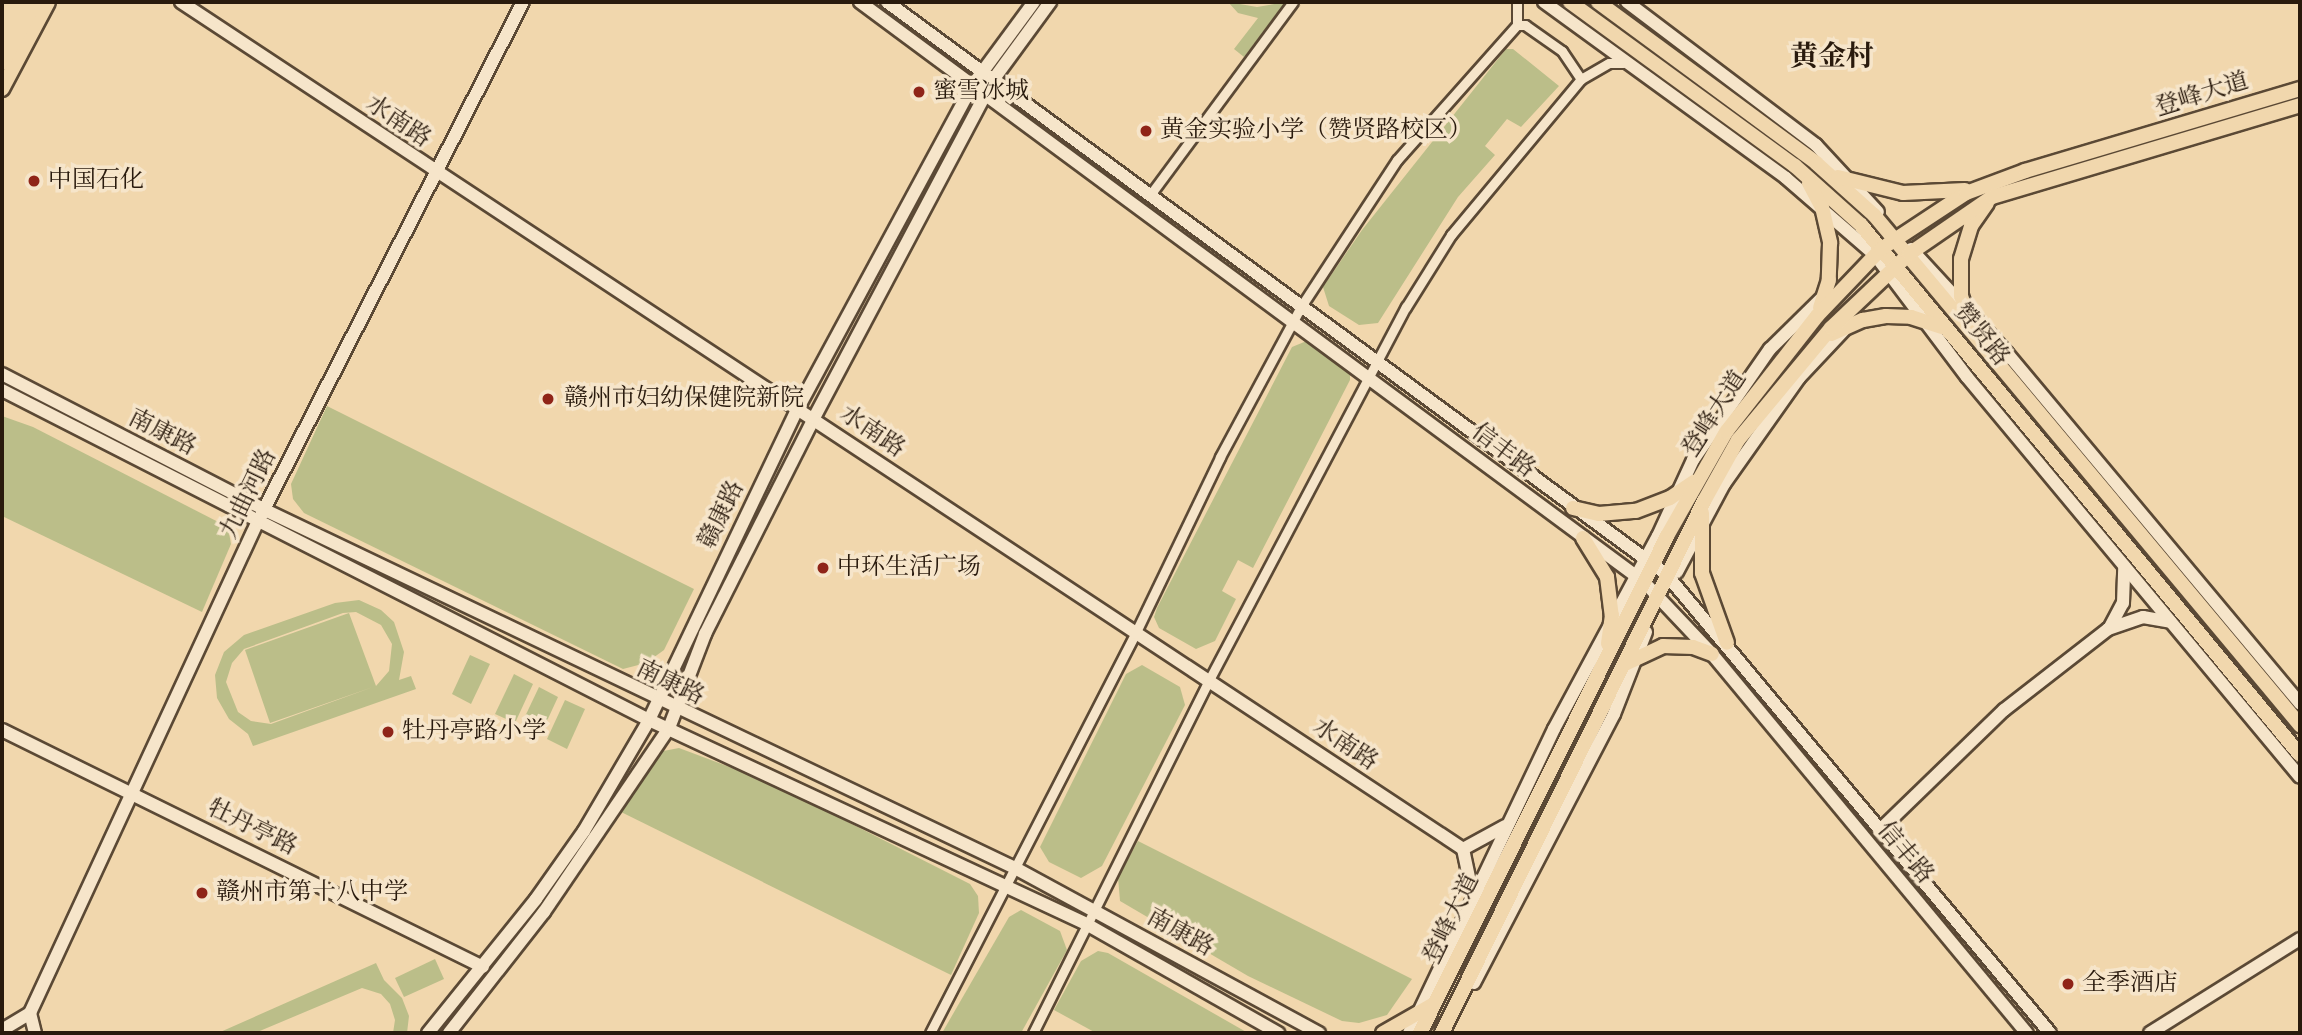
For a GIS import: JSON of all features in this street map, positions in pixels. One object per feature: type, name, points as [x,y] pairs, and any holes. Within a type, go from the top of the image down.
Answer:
[{"type":"highway","points":[[2,34],[19,2]]},
{"type":"highway","points":[[2,62],[34,2]]},
{"type":"main road","points":[[2,8],[5,2]]},
{"type":"main road","points":[[2,89],[48,2]]},
{"type":"main road","name":"水南路","points":[[181,2],[1463,849]]},
{"type":"main road","name":"九曲河路","points":[[30,1013],[261,515],[523,2]]},
{"type":"main road","name":"信丰路","points":[[860,2],[1295,320],[1640,579],[1712,654],[2027,1033]]},
{"type":"main road","name":"信丰路","points":[[887,2],[1669,577],[1727,643],[1879,831],[2050,1033]]},
{"type":"main road","name":"赣康路","points":[[428,1033],[483,967],[584,831],[649,720],[656,699],[798,408],[972,86],[1034,2]]},
{"type":"main road","name":"赣康路","points":[[449,1033],[544,912],[669,728],[705,634],[814,418],[985,94],[1050,2]]},
{"type":"main road","points":[[1544,2],[1623,63],[1821,205],[1878,252]]},
{"type":"main road","name":"赞贤路","points":[[1570,2],[1795,166],[1878,252],[1946,329],[2300,755]]},
{"type":"main road","name":"赞贤路","points":[[1598,2],[1816,163],[1897,236],[2300,725]]},
{"type":"main road","points":[[1627,2],[1816,145],[1852,182],[1897,236]]},
{"type":"main road","name":"登峰大道","points":[[1420,1033],[1607,656],[1640,579],[1726,432],[1816,316],[1897,236],[1988,191],[2300,89]]},
{"type":"main road","name":"登峰大道","points":[[1446,1031],[1704,501],[1738,440],[1813,347],[1892,268],[1988,191],[2300,105]]},
{"type":"main road","points":[[1816,163],[1852,182],[1920,194],[1988,191],[1963,248],[1960,284],[1965,309],[1981,341]]},
{"type":"main road","points":[[1795,166],[1821,205],[1831,256],[1825,295],[1816,316]]},
{"type":"main road","points":[[1911,253],[1965,309],[2300,704]]},
{"type":"main road","points":[[1892,268],[1967,377],[2300,777]]},
{"type":"main road","points":[[1650,562],[1693,460],[1770,349],[1825,295]]},
{"type":"main road","points":[[1813,347],[1849,324],[1886,316],[1927,321],[1946,329]]},
{"type":"main road","points":[[1669,577],[1724,485],[1798,379],[1849,324]]},
{"type":"main road","name":"南康路","points":[[2,374],[261,515],[649,720],[1088,925],[1278,1033]]},
{"type":"main road","name":"南康路","points":[[2,390],[261,515],[1015,868],[1318,1033]]},
{"type":"main road","points":[[1573,508],[1624,513],[1677,494],[1701,477]]},
{"type":"main road","points":[[1704,501],[1700,528],[1705,587],[1727,643]]},
{"type":"main road","points":[[1583,538],[1607,576],[1612,620],[1607,656]]},
{"type":"main road","points":[[2108,629],[2123,603],[2124,565]]},
{"type":"main road","points":[[1409,1033],[1507,824],[1612,620],[1640,579]]},
{"type":"main road","points":[[1446,1031],[1614,714],[1659,597]]},
{"type":"main road","points":[[1879,831],[2004,710],[2108,629],[2134,618],[2171,622]]},
{"type":"main road","points":[[1621,667],[1637,655],[1673,645],[1712,654]]},
{"type":"main road","name":"牡丹亭路","points":[[2,730],[483,967]]},
{"type":"main road","points":[[1474,896],[1463,849],[1507,824]]},
{"type":"main road","points":[[2150,1033],[2300,939]]},
{"type":"main road","points":[[1383,1033],[1416,1018],[1440,996]]},
{"type":"main road","points":[[2,1030],[30,1013],[35,1033]]},
{"type":"street","points":[[1150,195],[1293,2]]},
{"type":"street","points":[[930,1033],[1135,634],[1220,457],[1302,305],[1397,160],[1517,25],[1517,2]]},
{"type":"street","points":[[1517,25],[1562,51],[1581,79]]},
{"type":"street","points":[[1033,1033],[1209,680],[1376,363],[1451,234],[1581,79],[1609,63],[1623,63]]},
{"type":"green space","points":[[1228,2],[1257,7],[1286,2],[1244,57],[1234,49],[1258,18],[1238,13]]},
{"type":"green space","points":[[1506,49],[1513,49],[1559,86],[1521,127],[1507,119],[1485,146],[1495,155],[1458,197],[1378,323],[1359,325],[1329,306],[1323,287],[1362,230]]},
{"type":"green space","points":[[1309,340],[1350,371],[1350,380],[1253,568],[1238,560],[1222,591],[1236,599],[1215,641],[1196,649],[1159,628],[1154,617],[1157,608],[1292,347]]},
{"type":"green space","points":[[327,406],[694,589],[664,650],[646,663],[623,669],[304,513],[293,499],[291,484]]},
{"type":"green space","points":[[2,416],[33,427],[228,527],[231,544],[202,612],[2,516]]},
{"type":"green space","points":[[359,600],[381,610],[394,622],[404,652],[399,680],[411,676],[416,689],[253,746],[248,734],[229,719],[217,698],[215,675],[224,652],[244,635],[335,603]],"holes":[[[356,612],[381,625],[392,644],[389,671],[376,686],[349,613],[245,650],[270,723],[373,687],[271,724],[251,721],[238,712],[226,682],[232,663],[244,649],[343,613]]]},
{"type":"green space","points":[[470,655],[490,664],[471,704],[452,694]]},
{"type":"green space","points":[[1142,665],[1180,687],[1185,705],[1102,866],[1081,878],[1049,862],[1040,847],[1126,674]]},
{"type":"green space","points":[[514,674],[533,684],[515,723],[495,714]]},
{"type":"green space","points":[[539,687],[558,697],[540,736],[520,727]]},
{"type":"green space","points":[[565,700],[585,709],[567,749],[547,739]]},
{"type":"green space","points":[[679,748],[767,781],[970,884],[978,896],[979,913],[951,975],[617,810],[653,753]]},
{"type":"green space","points":[[1138,841],[1412,979],[1387,1015],[1359,1023],[1342,1021],[1248,976],[1120,901],[1118,877]]},
{"type":"green space","points":[[1021,910],[1060,931],[1067,950],[1021,1033],[942,1033],[1009,917]]},
{"type":"green space","points":[[1098,951],[1108,953],[1248,1033],[1096,1033],[1054,1010],[1081,961]]},
{"type":"green space","points":[[435,959],[444,979],[404,997],[395,978]]},
{"type":"green space","points":[[376,963],[384,980],[402,998],[409,1016],[407,1033],[393,1033],[395,1020],[390,1004],[381,994],[362,988],[255,1033],[218,1033]]},
{"type":"place","name":"蜜雪冰城","points":[[919,92]]},
{"type":"place","name":"黄金实验小学（赞贤路校区）","points":[[1146,131]]},
{"type":"place","name":"中国石化","points":[[34,181]]},
{"type":"place","name":"赣州市妇幼保健院新院","points":[[548,399]]},
{"type":"place","name":"中环生活广场","points":[[823,568]]},
{"type":"place","name":"牡丹亭路小学","points":[[388,732]]},
{"type":"place","name":"赣州市第十八中学","points":[[202,893]]},
{"type":"place","name":"全季酒店","points":[[2068,984]]},
{"type":"district","name":"黄金村","points":[[1832,57]]}]
